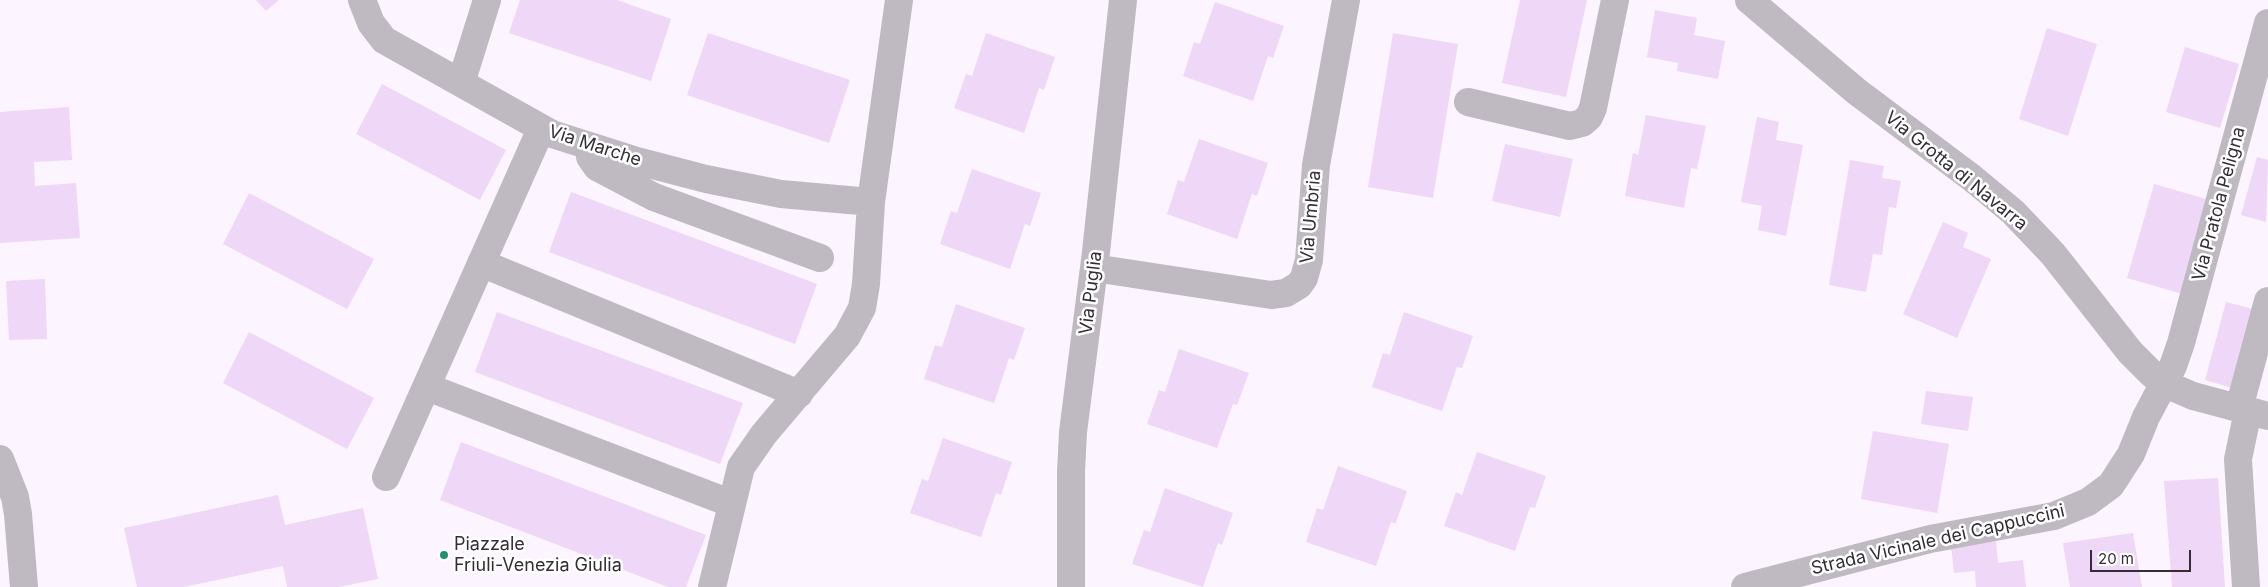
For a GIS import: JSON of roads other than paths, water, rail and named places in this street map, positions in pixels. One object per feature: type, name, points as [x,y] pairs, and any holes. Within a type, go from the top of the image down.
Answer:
[{"type":"street","name":"Via Marche","points":[[362,0],[371,23],[382,38],[541,129],[637,162],[763,190],[801,197],[871,202]]},
{"type":"street","points":[[461,83],[487,0]]},
{"type":"street","points":[[712,587],[730,503],[745,459],[847,336],[860,314],[866,284],[871,202],[899,0]]},
{"type":"street","name":"Via Puglia","points":[[1071,587],[1072,446],[1094,268],[1123,0]]},
{"type":"street","name":"Via Umbria","points":[[1094,268],[1271,295],[1290,291],[1299,285],[1304,278],[1309,260],[1316,165],[1346,0]]},
{"type":"street","points":[[1468,102],[1570,126],[1582,123],[1589,117],[1593,108],[1615,0]]},
{"type":"street","name":"Via Grotta di Navarra","points":[[1754,2],[1856,91],[1972,178],[2012,212],[2053,254],[2137,361],[2163,383]]},
{"type":"street","name":"Via Pratola Peligna","points":[[2163,383],[2181,343],[2268,23]]},
{"type":"street","points":[[386,477],[541,129]]},
{"type":"street","points":[[589,147],[590,157],[601,169],[654,197],[697,215],[820,258]]},
{"type":"street","points":[[481,264],[799,394]]},
{"type":"street","points":[[2246,587],[2238,460],[2252,412],[2268,301]]},
{"type":"street","points":[[2163,383],[2193,396],[2252,412]]},
{"type":"street","name":"Strada Vicinale dei Cappuccini","points":[[1745,587],[1930,539],[2033,521],[2081,506],[2111,485],[2120,473],[2163,383]]},
{"type":"street","points":[[427,387],[730,503]]},
{"type":"street","points":[[0,459],[11,487],[18,514],[24,587]]},
{"type":"place","name":"Piazzale Friuli-Venezia Giulia","points":[[444,555]]}]
